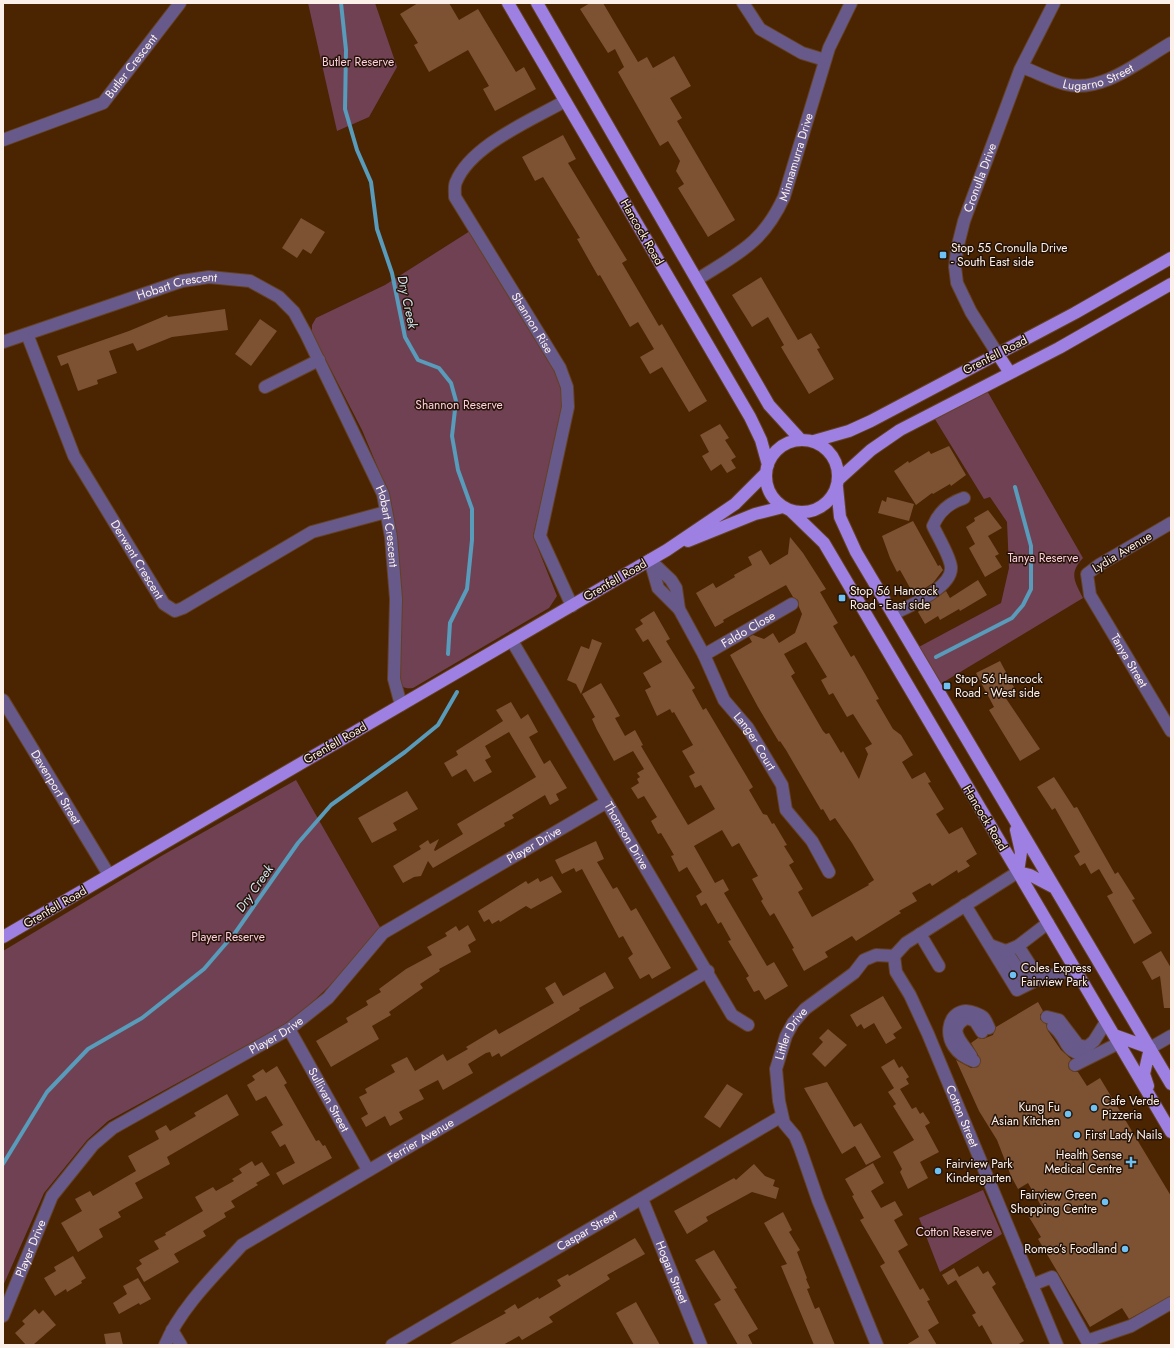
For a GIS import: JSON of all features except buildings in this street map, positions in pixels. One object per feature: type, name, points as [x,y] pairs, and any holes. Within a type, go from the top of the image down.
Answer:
[{"type":"main road","name":"Hancock Road","points":[[508,3],[750,417],[759,436],[767,469]]},
{"type":"main road","name":"Hancock Road","points":[[537,3],[770,405],[800,439]]},
{"type":"main road","name":"Grenfell Road","points":[[814,441],[849,431],[871,421],[997,353],[1075,314],[1171,258]]},
{"type":"main road","name":"Grenfell Road","points":[[838,483],[871,450],[900,430],[1058,348],[1171,284]]},
{"type":"main road","points":[[997,353],[1010,373]]},
{"type":"main road","points":[[800,439],[814,441],[825,447],[833,455],[838,466],[838,483],[830,500],[819,509],[805,512],[787,509],[770,493],[766,483],[767,469],[772,455],[780,447],[800,439]]},
{"type":"main road","name":"Grenfell Road","points":[[3,937],[667,550],[735,504],[767,469]]},
{"type":"main road","name":"Hancock Road","points":[[838,483],[838,508],[845,530],[1013,818],[1171,1084]]},
{"type":"main road","name":"Hancock Road","points":[[787,509],[824,543],[1171,1132]]},
{"type":"main road","name":"Grenfell Road","points":[[667,550],[755,514],[787,509]]},
{"type":"main road","points":[[1013,818],[1021,852],[1018,872],[1037,878],[1056,890]]},
{"type":"main road","points":[[1117,1039],[1150,1048],[1144,1074],[1151,1098]]},
{"type":"street","name":"Butler Crescent","points":[[3,140],[103,103],[180,3]]},
{"type":"street","points":[[744,3],[760,29],[802,53],[825,60]]},
{"type":"street","name":"Minnamurra Drive","points":[[698,279],[735,256],[750,244],[764,231],[774,217],[784,197],[829,48],[852,3]]},
{"type":"street","name":"Cronulla Drive","points":[[997,353],[963,297],[957,283],[955,267],[957,249],[964,221],[1022,67],[1054,3]]},
{"type":"street","name":"Lugarno Street","points":[[1022,67],[1065,84],[1094,84],[1118,74],[1171,43]]},
{"type":"street","name":"Shannon Rise","points":[[565,101],[500,138],[472,158],[455,182],[455,197],[560,368],[567,387],[568,407],[540,536],[572,606]]},
{"type":"street","name":"Hobart Crescent","points":[[3,342],[182,281],[209,277],[250,281],[279,296],[294,312],[319,360],[383,494],[391,537],[396,599],[394,679],[401,705]]},
{"type":"street","name":"Derwent Crescent","points":[[27,334],[74,456],[164,604],[175,611],[183,608],[312,532],[386,512]]},
{"type":"street","points":[[265,388],[319,360]]},
{"type":"street","points":[[893,614],[942,586],[950,575],[951,565],[933,526],[936,518],[946,507],[953,502],[964,498]]},
{"type":"street","name":"Lydia Avenue","points":[[1088,589],[1087,574],[1099,565],[1171,523]]},
{"type":"street","name":"Langer Court","points":[[650,560],[672,580],[676,588],[679,610],[704,655],[724,700],[748,728],[782,786],[786,810],[812,841],[829,872]]},
{"type":"street","name":"Tanya Street","points":[[1088,589],[1090,595],[1171,731]]},
{"type":"street","name":"Faldo Close","points":[[704,655],[792,604]]},
{"type":"street","name":"Thomson Drive","points":[[512,641],[708,971],[732,1015],[748,1025]]},
{"type":"street","name":"Davenport Street","points":[[3,700],[109,875]]},
{"type":"street","name":"Player Drive","points":[[3,1316],[52,1196],[93,1145],[113,1128],[288,1029],[328,998],[383,933],[607,802]]},
{"type":"street","points":[[894,956],[906,943],[1018,872]]},
{"type":"street","points":[[965,906],[1017,990],[1039,979],[1076,970]]},
{"type":"street","points":[[1006,951],[1018,946],[1048,923]]},
{"type":"street","points":[[920,934],[939,966]]},
{"type":"street","points":[[990,946],[1006,951],[1028,984]]},
{"type":"street","points":[[1018,946],[1039,979]]},
{"type":"street","name":"Littler Drive","points":[[877,1345],[818,1200],[800,1148],[794,1136],[784,1123],[779,1101],[776,1069],[782,1047],[793,1023],[805,1009],[854,973],[864,960],[876,955],[894,956]]},
{"type":"street","name":"Cotton Street","points":[[894,956],[896,972],[910,995],[928,1034],[1057,1345]]},
{"type":"street","name":"Ferrier Avenue","points":[[165,1345],[172,1330],[203,1289],[242,1245],[708,971]]},
{"type":"street","points":[[969,1011],[982,1016],[986,1030],[976,1021],[967,1018],[960,1022],[956,1030],[957,1037],[974,1061],[965,1058],[955,1048],[949,1038],[948,1030],[952,1019],[960,1013],[969,1011]]},
{"type":"street","points":[[1091,1056],[1076,1054],[1066,1046],[1058,1031],[1049,1021],[1060,1020],[1078,1046],[1087,1047],[1094,1041],[1106,1022]]},
{"type":"street","name":"Sullivan Street","points":[[288,1029],[368,1170]]},
{"type":"street","points":[[1150,1048],[1171,1036]]},
{"type":"street","points":[[1075,1065],[1117,1039]]},
{"type":"street","name":"Caspar Street","points":[[392,1345],[782,1116]]},
{"type":"street","name":"Hogan Street","points":[[642,1199],[701,1345]]},
{"type":"street","points":[[1032,1285],[1052,1277],[1087,1341],[1131,1326],[1171,1303]]},
{"type":"street","points":[[172,1330],[181,1345]]},
{"type":"green space","name":"Butler Reserve","points":[[308,3],[375,3],[397,67],[369,117],[337,131]]},
{"type":"green space","name":"Shannon Reserve","points":[[470,231],[555,370],[562,388],[563,407],[533,536],[557,596],[549,608],[413,688],[407,688],[399,683],[396,535],[388,492],[362,430],[312,333],[312,325],[316,318],[385,285]]},
{"type":"green space","name":"Tanya Reserve","points":[[986,389],[1083,558],[1076,568],[1074,577],[1083,598],[937,686],[915,649],[1001,603],[1009,568],[1007,522],[990,497],[984,499],[933,416]]},
{"type":"green space","name":"Player Reserve","points":[[296,780],[381,929],[324,991],[299,1014],[285,1024],[108,1121],[87,1140],[44,1193],[3,1286],[3,951],[163,855]]},
{"type":"green space","name":"Cotton Reserve","points":[[983,1190],[1002,1234],[940,1272],[919,1218]]},
{"type":"waterway","name":"Dry Creek","points":[[341,3],[346,50],[345,109],[357,150],[371,182],[377,229],[392,273],[405,337],[418,360],[439,368],[451,383],[456,401],[452,436],[458,470],[472,509],[472,540],[467,589],[450,623],[448,654]]},
{"type":"waterway","points":[[936,657],[1012,618],[1023,605],[1031,589],[1031,546],[1015,487]]},
{"type":"waterway","name":"Dry Creek","points":[[3,1164],[47,1092],[88,1049],[142,1018],[204,969],[235,933],[298,843],[331,805],[405,752],[438,725],[457,692]]},
{"type":"place","name":"Stop 55 Cronulla Drive - South East side","points":[[943,255]]},
{"type":"place","name":"Stop 56 Hancock Road - East side","points":[[842,598]]},
{"type":"place","name":"Stop 56 Hancock Road - West side","points":[[947,686]]},
{"type":"place","name":"Coles Express Fairview Park","points":[[1013,975]]},
{"type":"place","name":"Cafe Verde Pizzeria","points":[[1094,1108]]},
{"type":"place","name":"Kung Fu Asian Kitchen","points":[[1068,1114]]},
{"type":"place","name":"First Lady Nails","points":[[1077,1135]]},
{"type":"place","name":"Health Sense Medical Centre","points":[[1131,1162]]},
{"type":"place","name":"Fairview Park Kindergarten","points":[[938,1171]]},
{"type":"place","name":"Fairview Green Shopping Centre","points":[[1105,1202]]},
{"type":"place","name":"Romeo’s Foodland","points":[[1125,1249]]}]
